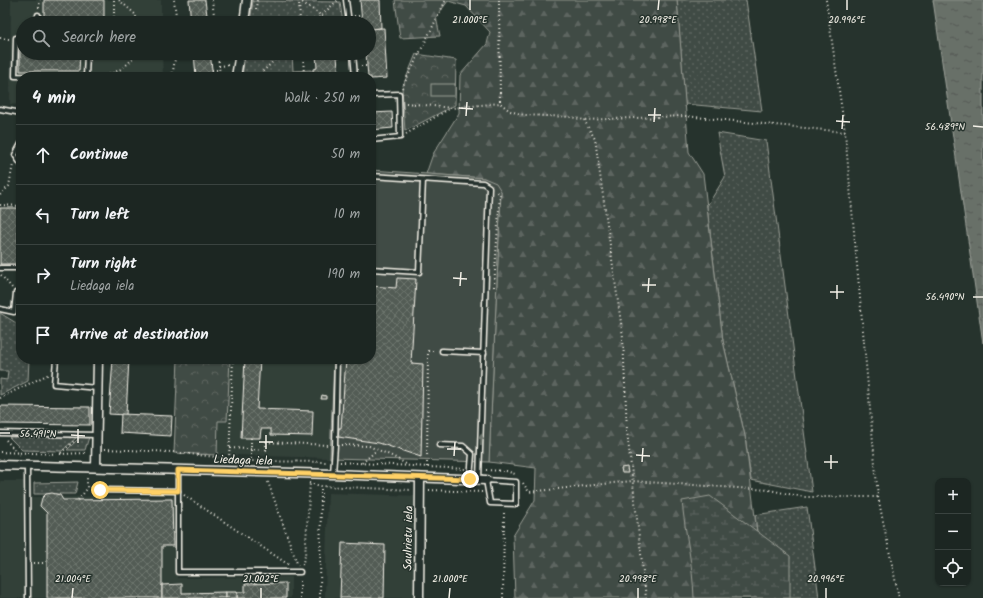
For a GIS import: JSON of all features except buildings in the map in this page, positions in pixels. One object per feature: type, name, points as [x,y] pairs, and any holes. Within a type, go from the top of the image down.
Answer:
[{"type":"street","points":[[245,16],[247,0]]},
{"type":"street","points":[[237,72],[239,60]]},
{"type":"street","points":[[96,467],[98,364]]},
{"type":"street","name":"Liedaga iela","points":[[0,465],[332,474],[482,480]]},
{"type":"street","name":"Saulrietu iela","points":[[419,598],[420,478]]},
{"type":"lane","points":[[346,0],[348,16]]},
{"type":"lane","points":[[16,38],[16,76]]},
{"type":"lane","points":[[86,60],[86,72]]},
{"type":"lane","points":[[354,60],[355,72]]},
{"type":"lane","points":[[376,95],[399,94],[400,102],[400,137],[376,139]]},
{"type":"lane","points":[[0,109],[16,112]]},
{"type":"lane","points":[[376,176],[483,183],[489,187],[479,469],[490,503],[504,503]]},
{"type":"lane","points":[[376,269],[419,272],[423,180]]},
{"type":"lane","points":[[0,268],[16,268]]},
{"type":"lane","points":[[0,309],[14,312],[16,293]]},
{"type":"lane","points":[[442,351],[484,353]]},
{"type":"lane","points":[[56,364],[54,384],[97,388]]},
{"type":"lane","points":[[332,474],[337,364]]},
{"type":"lane","points":[[0,433],[96,435]]},
{"type":"lane","points":[[439,445],[463,446],[472,454],[470,479]]},
{"type":"lane","points":[[27,466],[28,598]]},
{"type":"lane","points":[[178,470],[178,572],[300,572]]},
{"type":"lane","name":"Liedaga iela","points":[[482,480],[516,482],[516,504],[504,503]]},
{"type":"lane","points":[[100,490],[178,491]]},
{"type":"path","points":[[114,0],[114,16]]},
{"type":"path","points":[[119,0],[136,16]]},
{"type":"path","points":[[174,0],[176,16]]},
{"type":"path","points":[[212,0],[214,16]]},
{"type":"path","points":[[299,0],[320,15],[338,0]]},
{"type":"path","points":[[299,0],[300,16]]},
{"type":"path","points":[[399,94],[446,0]]},
{"type":"path","points":[[499,0],[500,103]]},
{"type":"path","points":[[826,0],[845,132],[878,497],[899,598]]},
{"type":"path","points":[[356,16],[361,16]]},
{"type":"path","points":[[116,72],[132,60]]},
{"type":"path","points":[[173,72],[175,60]]},
{"type":"path","points":[[212,70],[219,70],[218,60]]},
{"type":"path","points":[[262,72],[275,60]]},
{"type":"path","points":[[303,60],[304,72]]},
{"type":"path","points":[[400,102],[452,108],[500,103],[510,111],[524,115],[571,117],[584,120],[697,116],[845,132]]},
{"type":"path","points":[[400,137],[452,108]]},
{"type":"path","points":[[584,120],[595,139],[615,275],[623,337],[627,431],[646,598]]},
{"type":"path","points":[[0,195],[9,186],[15,155]]},
{"type":"path","points":[[0,206],[16,206]]},
{"type":"path","points":[[0,274],[16,293]]},
{"type":"path","points":[[427,467],[428,351],[442,351]]},
{"type":"path","points":[[229,459],[233,364]]},
{"type":"path","points":[[0,398],[55,370]]},
{"type":"path","points":[[60,454],[80,435]]},
{"type":"path","points":[[251,438],[251,461]]},
{"type":"path","points":[[4,439],[17,452],[27,466]]},
{"type":"path","points":[[230,448],[266,450],[266,442]]},
{"type":"path","points":[[0,452],[60,454],[87,453],[97,449],[172,452],[251,461],[361,463],[470,469]]},
{"type":"path","points":[[361,463],[377,450]]},
{"type":"path","points":[[479,469],[510,472],[524,484],[529,492],[632,481],[769,490],[804,497],[878,497]]},
{"type":"path","points":[[78,500],[87,489],[87,476]]},
{"type":"path","points":[[268,482],[300,572]]},
{"type":"path","points":[[300,598],[300,572],[305,556],[310,483]]},
{"type":"path","points":[[320,598],[322,486],[487,492]]},
{"type":"path","points":[[178,491],[300,572]]},
{"type":"path","points":[[503,598],[504,503]]},
{"type":"path","points":[[28,563],[47,563]]},
{"type":"shaded area","points":[[11,0],[161,0],[161,16],[16,16],[16,60],[162,60],[163,72],[16,72],[16,105],[10,104]]},
{"type":"shaded area","points":[[178,364],[334,364],[330,458],[174,453]]},
{"type":"shaded area","points":[[0,481],[31,481],[32,497],[177,496],[177,578],[291,577],[291,598],[0,598]]},
{"type":"shaded area","points":[[328,493],[420,496],[419,598],[325,598]]},
{"type":"green space","points":[[395,0],[677,0],[689,152],[703,174],[723,341],[745,436],[765,598],[515,598],[513,536],[535,500],[536,468],[489,462],[501,191],[484,178],[426,174],[433,154],[459,113],[460,75],[487,44],[490,32],[466,6],[448,1],[436,17],[440,36],[400,38]]},
{"type":"green space","points":[[677,0],[746,0],[762,111],[685,104]]},
{"type":"green space","points":[[253,1],[340,2],[342,16],[251,16]]},
{"type":"green space","points":[[416,54],[456,60],[455,105],[405,131],[402,88]]},
{"type":"green space","points":[[244,60],[292,60],[293,71],[311,70],[311,72],[243,72]]},
{"type":"green space","points":[[431,84],[455,84],[455,96],[431,96]]},
{"type":"green space","points":[[717,133],[766,141],[812,492],[751,480],[745,436],[723,341],[707,206],[725,177]]},
{"type":"green space","points":[[376,170],[484,178],[496,183],[501,191],[489,462],[330,458],[334,364],[376,364]]},
{"type":"green space","points":[[0,313],[16,323],[16,364],[29,364],[28,381],[0,395],[0,379],[7,380],[8,371],[0,371]]},
{"type":"green space","points":[[178,364],[230,364],[227,421],[218,421],[217,455],[174,453]]},
{"type":"green space","points":[[78,436],[62,451],[22,450],[9,437]]},
{"type":"green space","points":[[81,436],[89,437],[85,450],[67,450]]},
{"type":"green space","points":[[78,482],[75,494],[34,494],[34,483]]},
{"type":"green space","points":[[710,496],[790,556],[790,598],[694,598],[682,501]]},
{"type":"green space","points":[[807,507],[819,598],[765,598],[755,515]]},
{"type":"water","points":[[933,0],[983,0],[983,343]]},
{"type":"route","points":[[100,490],[178,491],[178,470],[470,479]]}]
